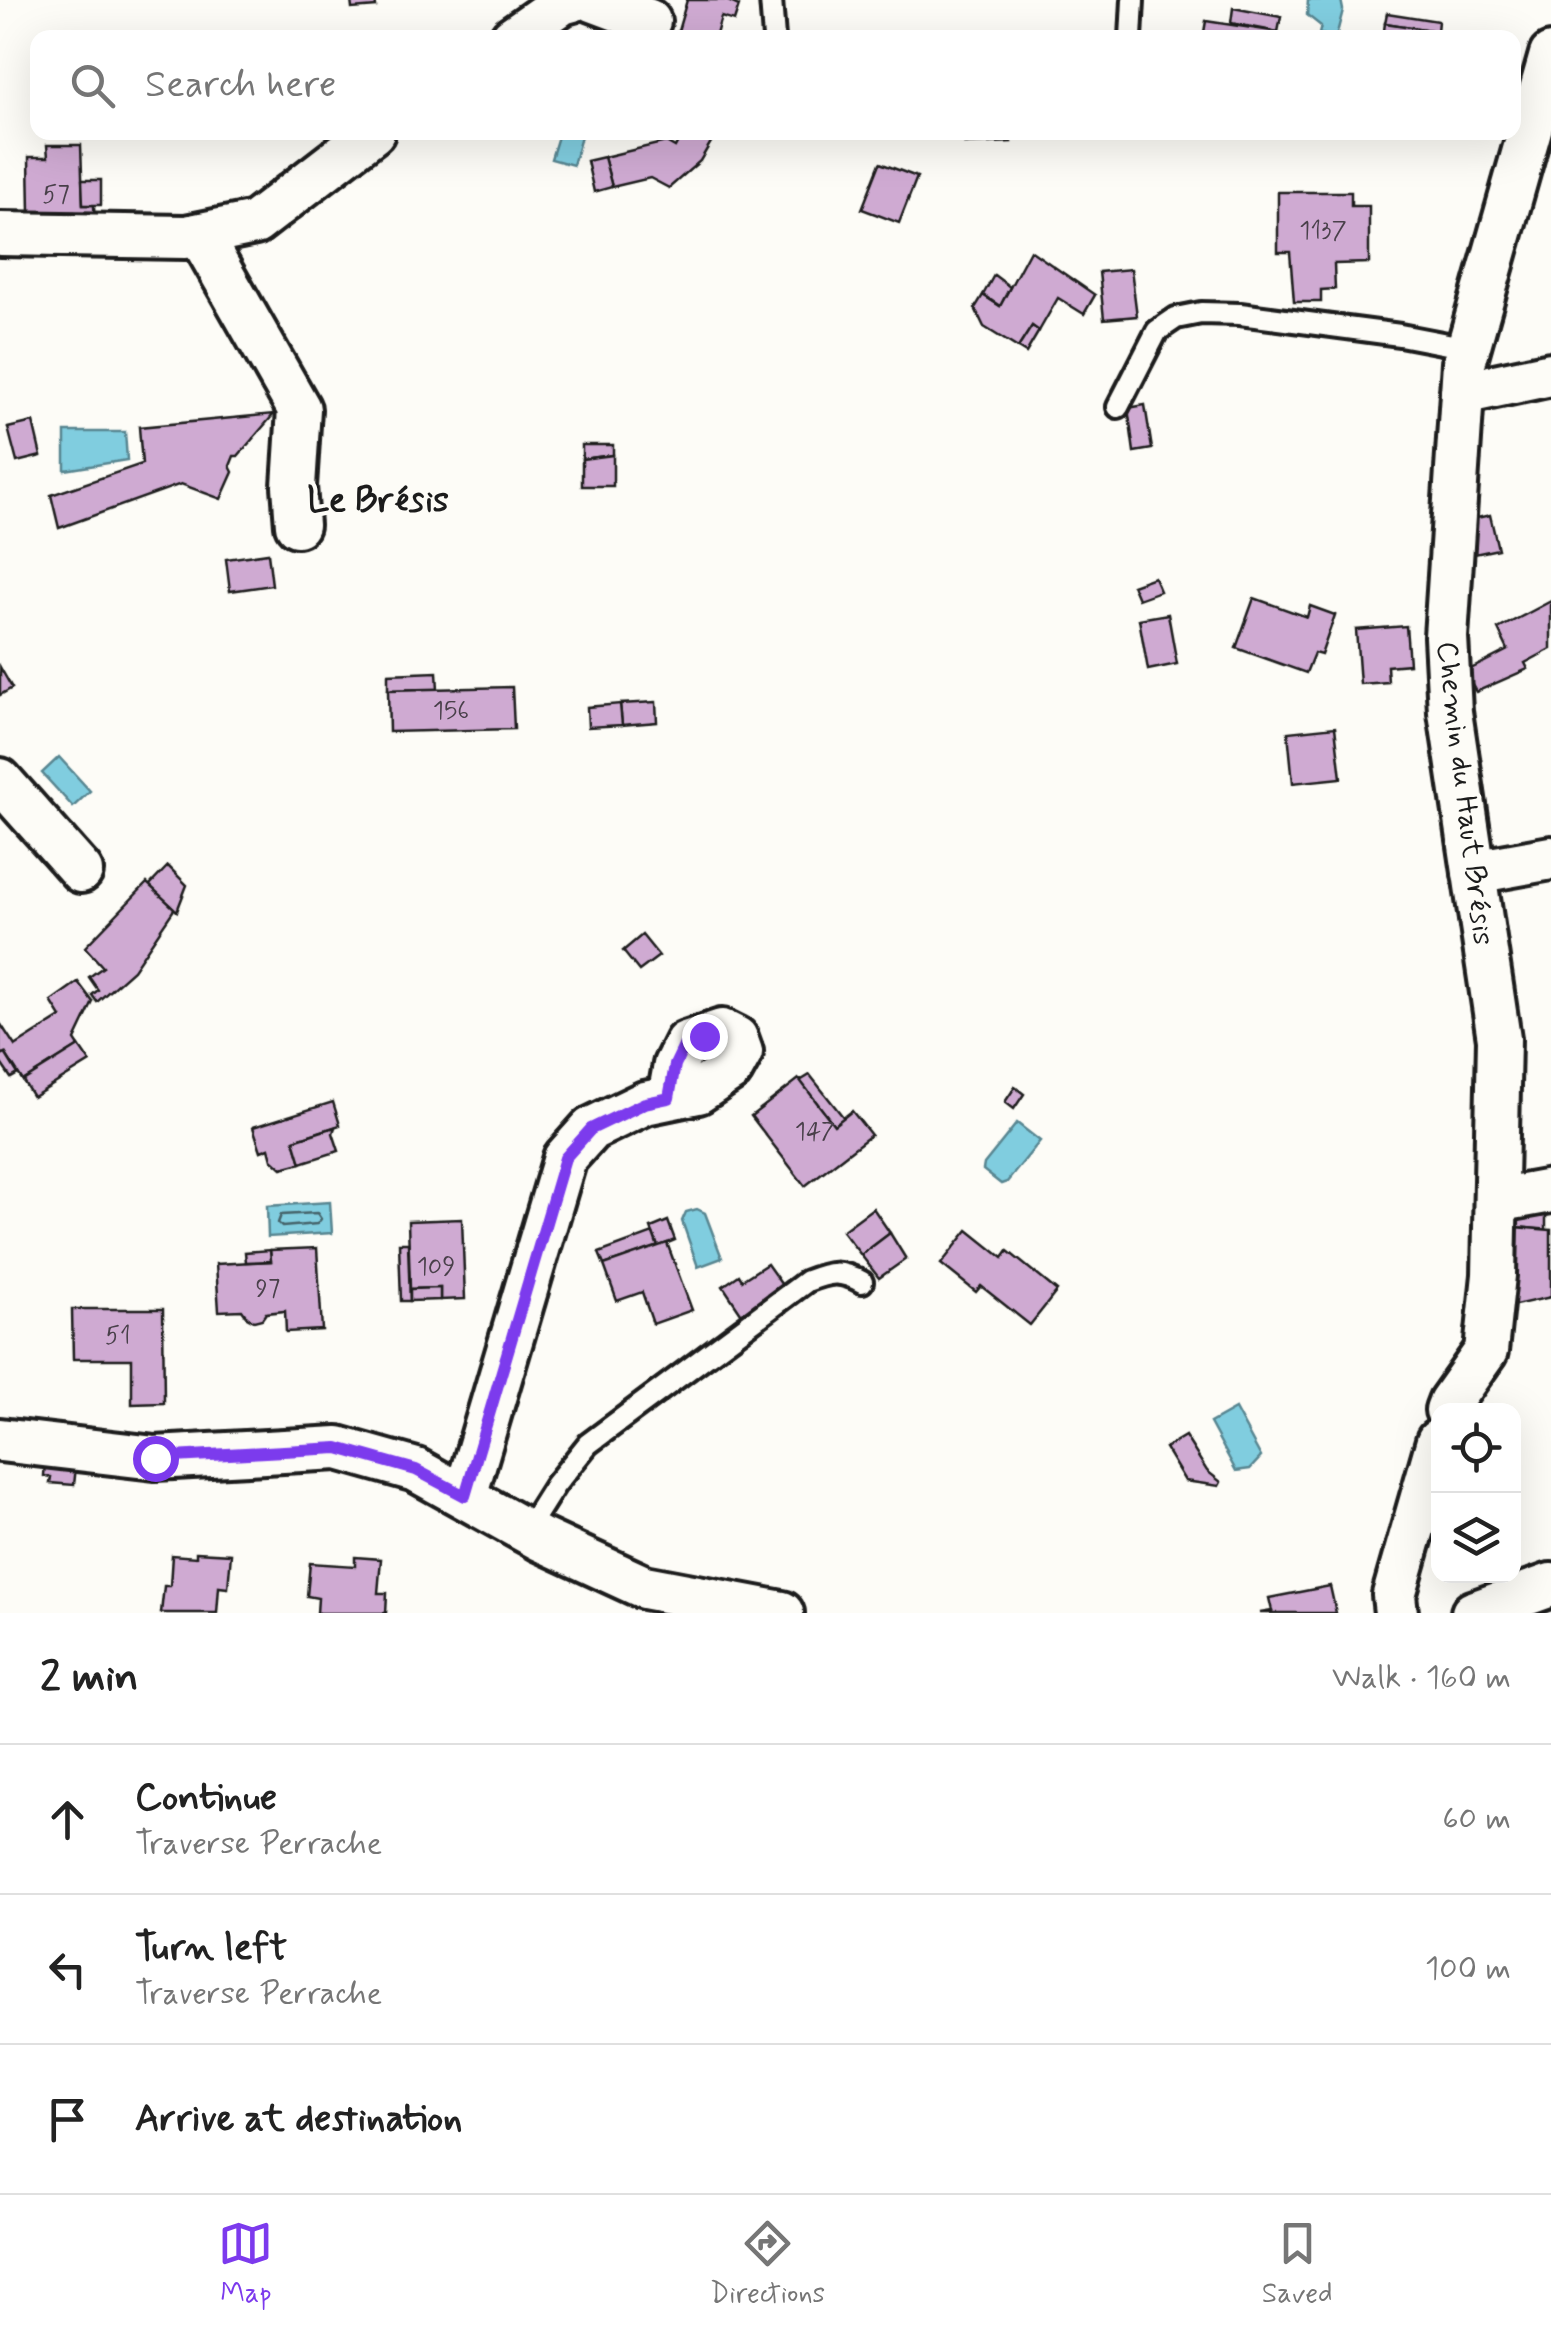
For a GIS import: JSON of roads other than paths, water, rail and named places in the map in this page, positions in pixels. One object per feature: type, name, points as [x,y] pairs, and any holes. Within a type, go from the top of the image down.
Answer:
[{"type":"street","points":[[523,30],[562,3],[573,0]]},
{"type":"street","points":[[594,0],[649,21]]},
{"type":"street","name":"Chemin du Haut Brésis","points":[[1452,1403],[1486,1351],[1494,1275],[1499,1039],[1450,712],[1446,636],[1462,393],[1468,348],[1551,55]]},
{"type":"street","points":[[0,234],[186,238],[255,222],[362,140]]},
{"type":"street","points":[[200,235],[300,410],[294,486],[297,525]]},
{"type":"street","points":[[1462,393],[1551,374]]},
{"type":"street","points":[[0,780],[82,871]]},
{"type":"street","points":[[1474,872],[1551,858]]},
{"type":"street","points":[[465,1496],[565,1158],[591,1129],[645,1103],[669,1098]]},
{"type":"street","points":[[1496,1201],[1551,1191]]},
{"type":"street","points":[[0,1440],[155,1458],[338,1448],[416,1470],[526,1531],[644,1587],[782,1613]]},
{"type":"street","points":[[1396,1613],[1394,1595],[1431,1466]]},
{"type":"street","points":[[1473,1613],[1551,1584]]},
{"type":"lane","points":[[770,0],[773,30]]},
{"type":"lane","points":[[1131,30],[1133,0]]},
{"type":"lane","points":[[1118,407],[1157,331],[1176,318],[1201,313],[1240,314],[1468,348]]},
{"type":"lane","points":[[526,1531],[555,1485],[588,1444],[628,1411],[808,1282],[828,1272],[844,1272],[862,1282]]},
{"type":"water","points":[[1308,0],[1341,0],[1343,10],[1338,30],[1320,30],[1321,26],[1307,15]]},
{"type":"water","points":[[557,140],[580,140],[573,165],[551,159]]},
{"type":"water","points":[[65,432],[125,432],[127,460],[65,470]]},
{"type":"water","points":[[59,757],[90,791],[73,807],[42,773]]},
{"type":"water","points":[[1017,1123],[1040,1141],[1007,1182],[1001,1184],[983,1170],[984,1164]]},
{"type":"water","points":[[330,1202],[332,1233],[268,1237],[267,1206]]},
{"type":"water","points":[[697,1209],[705,1213],[722,1258],[698,1267],[682,1221],[686,1212]]},
{"type":"water","points":[[1235,1409],[1261,1457],[1250,1469],[1236,1471],[1210,1423]]},
{"type":"district","name":"Le Brésis","points":[[378,499]]}]
